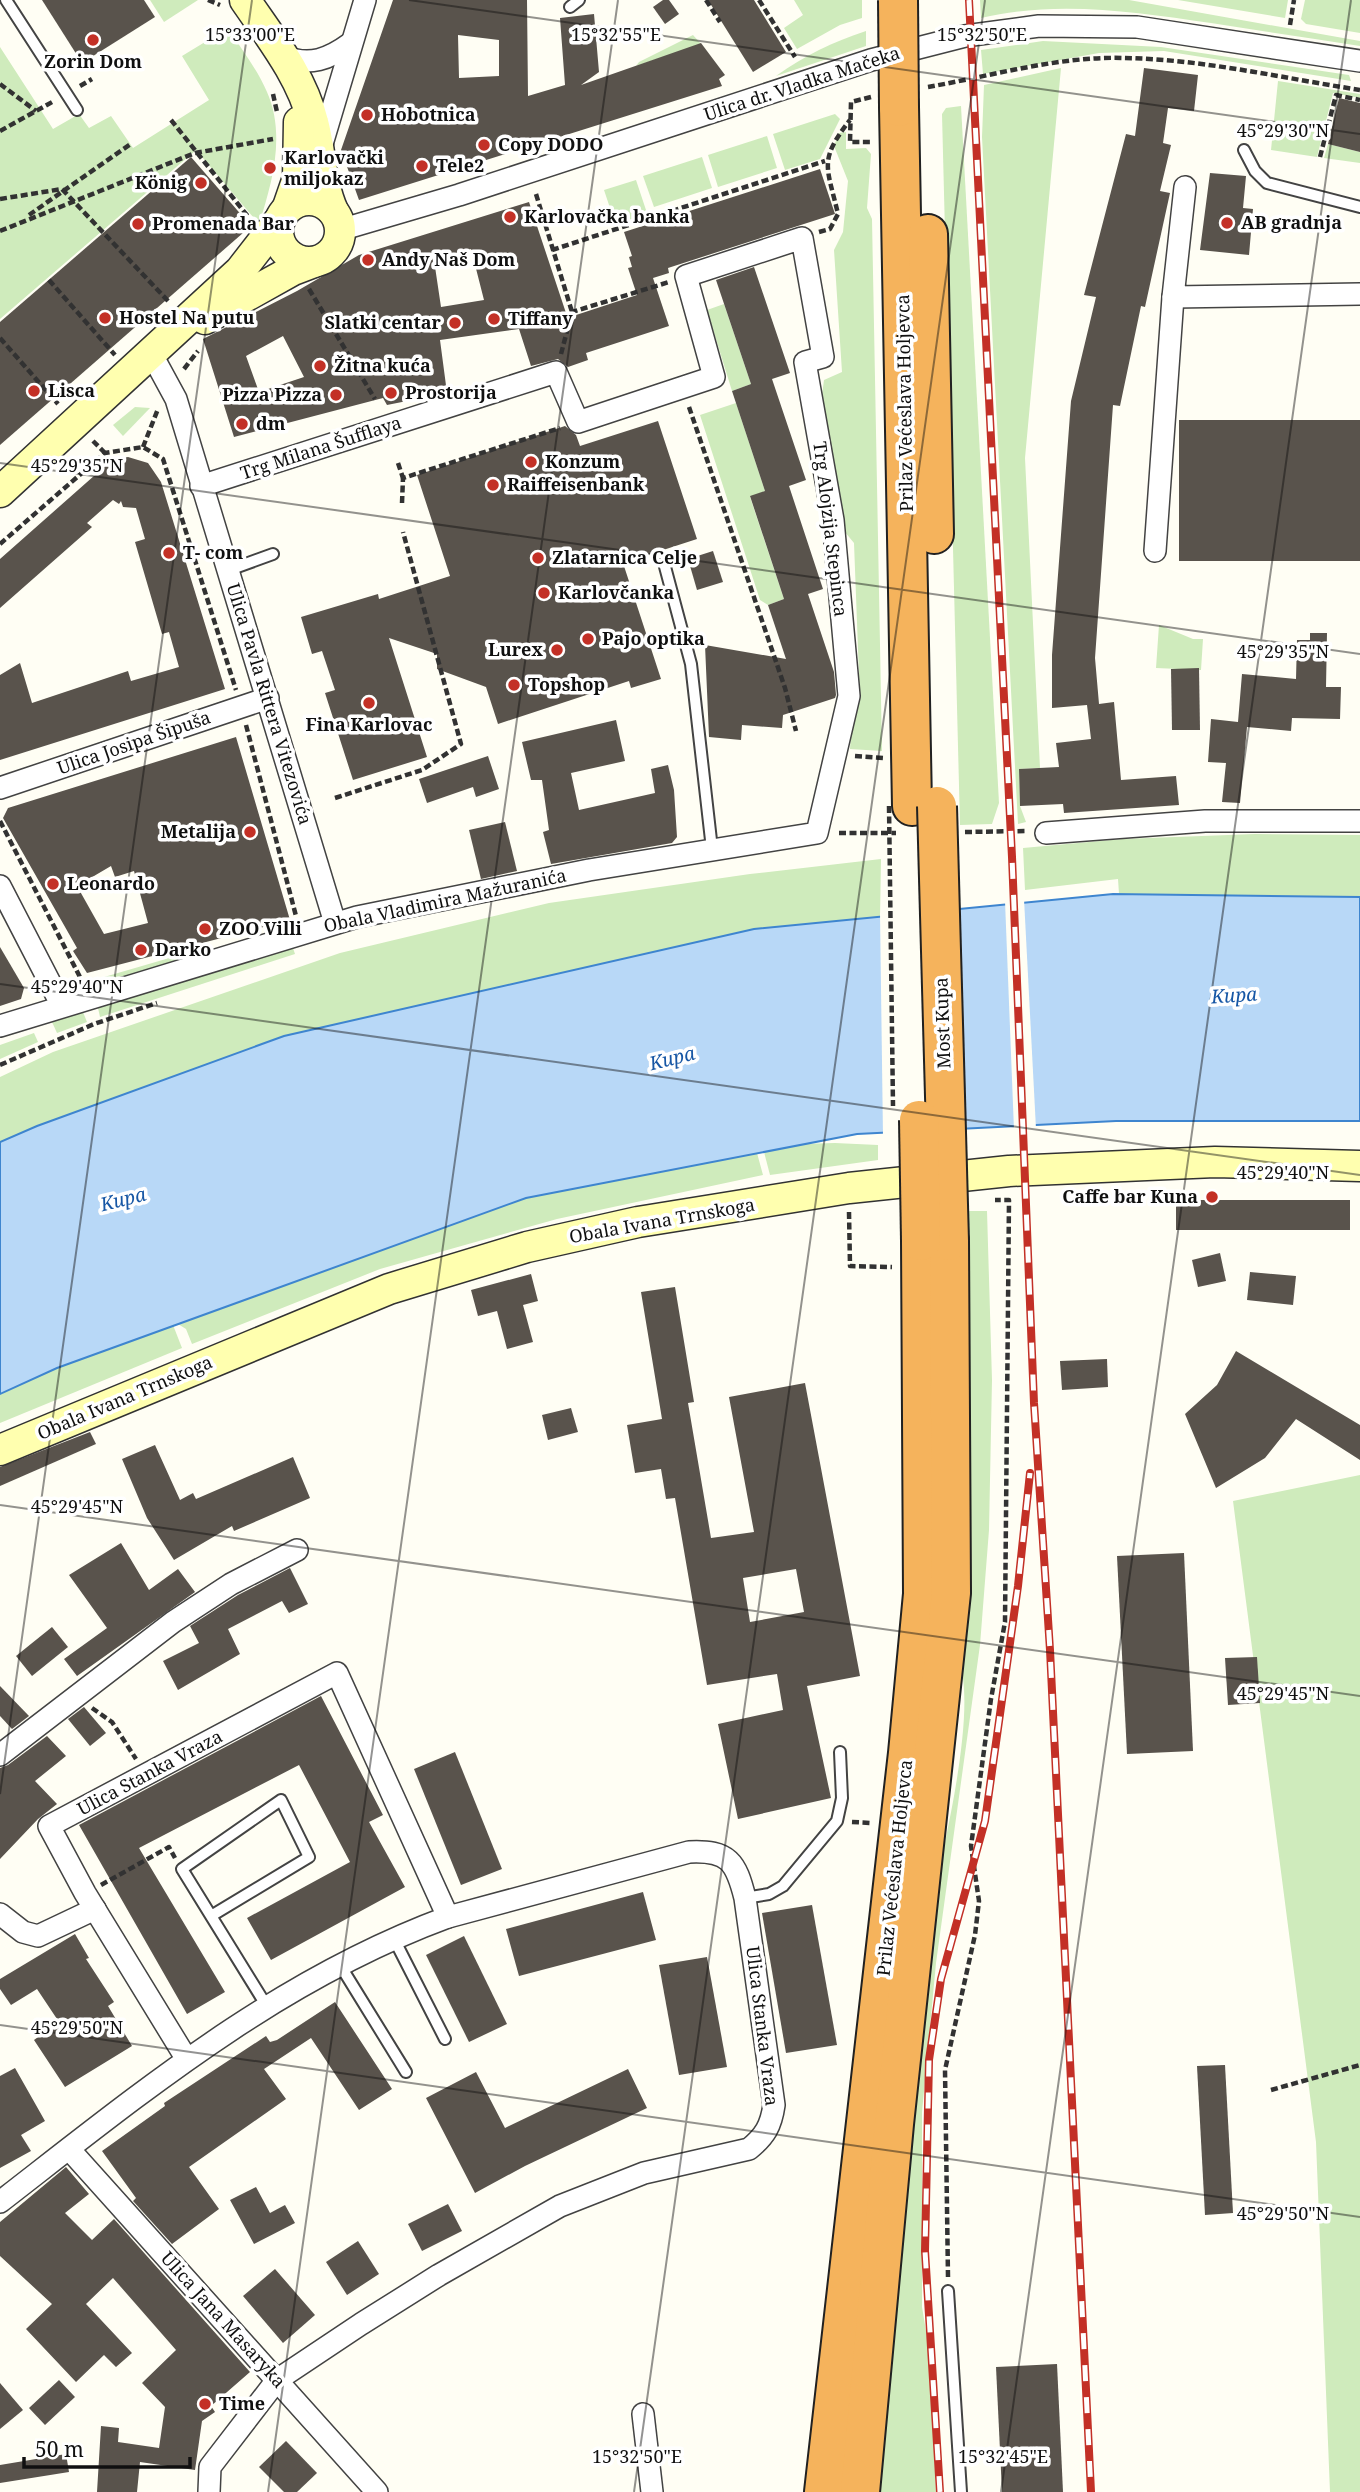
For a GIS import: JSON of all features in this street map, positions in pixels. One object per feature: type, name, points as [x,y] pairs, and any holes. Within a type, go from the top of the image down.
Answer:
[{"type":"highway","name":"Prilaz Većeslava Holjevca","points":[[898,0],[904,100],[921,817]]},
{"type":"highway","name":"Prilaz Većeslava Holjevca","points":[[904,100],[924,0]]},
{"type":"highway","name":"Most Kupa","points":[[921,817],[922,1250]]},
{"type":"highway","name":"Prilaz Većeslava Holjevca","points":[[824,2492],[908,1753],[923,1594],[925,1402],[922,1250]]},
{"type":"highway","name":"Prilaz Većeslava Holjevca","points":[[860,2492],[894,2124],[949,1629],[952,1551],[922,1250]]},
{"type":"street","points":[[320,163],[327,118],[365,0]]},
{"type":"street","points":[[233,3],[283,56],[308,62],[320,60],[334,55],[351,43]]},
{"type":"street","name":"Ulica dr. Vladka Mačeka","points":[[336,220],[473,191],[871,60],[965,36],[1039,26],[1138,27],[1360,61]]},
{"type":"street","points":[[0,492],[151,354],[177,319],[240,271],[275,219],[298,178],[283,56]]},
{"type":"street","points":[[177,319],[311,275],[337,246],[336,220],[320,163],[314,124],[285,89]]},
{"type":"street","points":[[1155,551],[1173,297],[1185,187]]},
{"type":"street","points":[[275,219],[306,200],[316,200],[336,220]]},
{"type":"street","points":[[275,219],[282,248],[311,275]]},
{"type":"street","points":[[556,372],[578,422],[714,377],[686,276],[802,238]]},
{"type":"street","name":"Trg Alojzija Stepinca","points":[[802,238],[823,357],[805,362],[832,520],[849,696],[817,833]]},
{"type":"street","points":[[1173,297],[1360,294]]},
{"type":"street","name":"Ulica Pavla Rittera Vitezovića","points":[[151,354],[176,399],[335,922]]},
{"type":"street","name":"Trg Milana Šufflaya","points":[[201,486],[556,372]]},
{"type":"street","name":"Ulica Josipa Šipuša","points":[[0,788],[268,698]]},
{"type":"street","points":[[1041,835],[1205,821],[1360,821]]},
{"type":"street","name":"Obala Vladimira Mažuranića","points":[[0,1026],[335,922],[589,870],[817,833]]},
{"type":"street","points":[[0,886],[62,1006]]},
{"type":"street","name":"Obala Ivana Trnskoga","points":[[0,1450],[389,1289],[527,1247],[638,1222],[849,1188],[1009,1171],[1215,1163],[1360,1166]]},
{"type":"street","points":[[0,1755],[173,1622],[231,1584],[298,1550]]},
{"type":"street","name":"Ulica Stanka Vraza","points":[[209,2492],[209,2467],[277,2380],[439,2274],[560,2206],[644,2173],[749,2149],[761,2139],[771,2124],[774,2105],[745,1898],[738,1871],[730,1861],[711,1853],[688,1852],[448,1917],[393,1937],[340,1965],[266,2005],[186,2058],[90,1901],[49,1826],[337,1673],[448,1917]]},
{"type":"street","points":[[0,1914],[23,1932],[38,1936],[90,1901]]},
{"type":"street","points":[[0,2202],[186,2058]]},
{"type":"street","name":"Ulica Jana Masaryka","points":[[69,2149],[377,2492]]},
{"type":"street","points":[[643,2414],[652,2492]]},
{"type":"lane","points":[[6,0],[77,110]]},
{"type":"lane","points":[[1244,150],[1255,171],[1267,183],[1360,207]]},
{"type":"lane","points":[[229,570],[273,554]]},
{"type":"lane","points":[[664,563],[691,664],[712,849]]},
{"type":"lane","points":[[745,1898],[769,1894],[783,1886],[837,1821],[842,1798],[840,1752]]},
{"type":"lane","points":[[211,1916],[309,1857],[281,1800],[182,1869],[211,1916],[266,2005]]},
{"type":"lane","points":[[393,1937],[445,2039]]},
{"type":"lane","points":[[340,1965],[406,2072]]},
{"type":"lane","points":[[948,2291],[961,2492]]},
{"type":"path","points":[[208,0],[233,3]]},
{"type":"path","points":[[706,0],[720,22]]},
{"type":"path","points":[[760,0],[795,57]]},
{"type":"path","points":[[1290,25],[1294,0]]},
{"type":"path","points":[[877,142],[850,142],[851,102],[904,100],[1076,61],[1121,57],[1165,61],[1360,90]]},
{"type":"path","points":[[0,84],[36,111],[0,131]]},
{"type":"path","points":[[278,114],[285,89]]},
{"type":"path","points":[[1320,157],[1336,95],[1360,100]]},
{"type":"path","points":[[171,120],[195,153],[275,219]]},
{"type":"path","points":[[802,238],[830,229],[838,214],[825,160],[831,144],[850,120]]},
{"type":"path","points":[[0,231],[25,218],[195,153],[284,137]]},
{"type":"path","points":[[25,218],[62,189],[132,143]]},
{"type":"path","points":[[552,250],[825,160]]},
{"type":"path","points":[[0,198],[62,189]]},
{"type":"path","points":[[62,189],[177,319]]},
{"type":"path","points":[[536,194],[572,312],[556,372]]},
{"type":"path","points":[[311,275],[375,399]]},
{"type":"path","points":[[572,312],[686,276]]},
{"type":"path","points":[[49,280],[117,358]]},
{"type":"path","points":[[0,338],[61,408]]},
{"type":"path","points":[[682,387],[785,688],[796,731]]},
{"type":"path","points":[[403,478],[578,422]]},
{"type":"path","points":[[0,544],[105,453],[143,447],[163,459],[241,707],[300,933]]},
{"type":"path","points":[[398,463],[403,478],[402,503]]},
{"type":"path","points":[[335,798],[422,770],[461,744],[403,532]]},
{"type":"path","points":[[837,755],[889,758]]},
{"type":"path","points":[[817,833],[921,817],[1029,831],[1041,835]]},
{"type":"path","points":[[893,1120],[921,817]]},
{"type":"path","points":[[0,821],[81,980]]},
{"type":"path","points":[[0,1065],[94,1024],[160,1002]]},
{"type":"path","points":[[948,2291],[945,2070],[975,1935],[979,1900],[971,1846],[990,1699],[1005,1622],[1009,1200],[993,1200],[993,1194]]},
{"type":"path","points":[[849,1204],[850,1266],[922,1250]]},
{"type":"path","points":[[77,1697],[112,1723],[146,1775]]},
{"type":"path","points":[[837,1821],[875,1824]]},
{"type":"path","points":[[90,1901],[169,1847]]},
{"type":"path","points":[[1271,2090],[1360,2065]]},
{"type":"green space","points":[[150,0],[198,0],[164,22]]},
{"type":"green space","points":[[794,0],[862,0],[862,18],[840,25],[797,49],[784,28],[803,15]]},
{"type":"green space","points":[[980,0],[1129,0],[1360,41],[1360,46],[1125,12],[1039,10],[981,18]]},
{"type":"green space","points":[[1178,0],[1288,0],[1285,18]]},
{"type":"green space","points":[[1305,0],[1360,0],[1360,33],[1306,24],[1301,19]]},
{"type":"green space","points":[[228,28],[267,92],[276,125],[275,159],[259,224],[196,150],[0,319],[0,47],[53,129],[79,114],[89,128],[111,116],[133,148],[209,100],[182,56]]},
{"type":"green space","points":[[866,31],[866,46],[776,76],[820,50]]},
{"type":"green space","points":[[693,35],[701,44],[636,66],[639,62]]},
{"type":"green space","points":[[1043,41],[1161,47],[1349,75],[1351,81],[1164,51],[1099,53],[983,74],[981,50]]},
{"type":"green space","points":[[1061,68],[1025,458],[1040,768],[1019,769],[1020,806],[1026,822],[1018,824],[982,137],[984,85]]},
{"type":"green space","points":[[1278,81],[1360,94],[1360,98],[1333,93],[1317,157],[1271,150]]},
{"type":"green space","points":[[961,106],[999,803],[992,824],[960,825],[942,114],[946,108]]},
{"type":"green space","points":[[835,114],[840,119],[820,159],[785,170],[773,134]]},
{"type":"green space","points":[[846,132],[846,149],[866,148],[871,154],[867,208],[872,219],[882,751],[850,749],[853,704],[860,702],[854,543],[840,526],[822,395],[824,380],[842,372],[834,250],[843,232],[848,181],[834,146],[839,133]]},
{"type":"green space","points":[[767,136],[777,168],[718,187],[708,155]]},
{"type":"green space","points":[[1328,144],[1360,152],[1360,163],[1324,158]]},
{"type":"green space","points":[[702,157],[712,188],[654,207],[643,176]]},
{"type":"green space","points":[[636,180],[648,216],[616,226],[604,190]]},
{"type":"green space","points":[[724,304],[751,384],[732,391],[707,310]]},
{"type":"green space","points":[[736,403],[765,491],[750,497],[784,599],[768,605],[760,600],[700,415]]},
{"type":"green space","points":[[135,407],[150,408],[123,436],[113,425]]},
{"type":"green space","points":[[1159,625],[1193,639],[1203,639],[1201,670],[1156,668]]},
{"type":"green space","points":[[1255,834],[1360,835],[1360,897],[1119,894],[1118,879],[1025,890],[1023,848],[1122,839]]},
{"type":"green space","points":[[881,859],[880,918],[754,929],[284,1036],[0,1142],[0,1077],[53,1052],[340,953],[549,903],[750,874]]},
{"type":"green space","points":[[292,945],[295,954],[100,1017],[98,1008]]},
{"type":"green space","points":[[190,952],[192,960],[90,991],[87,982]]},
{"type":"green space","points":[[83,1012],[87,1022],[57,1033],[52,1022]]},
{"type":"green space","points":[[34,1033],[38,1042],[0,1059],[0,1045]]},
{"type":"green space","points":[[801,1144],[878,1145],[878,1160],[770,1175],[764,1152]]},
{"type":"green space","points":[[757,1153],[763,1175],[557,1219],[380,1269],[192,1344],[186,1329],[178,1324],[526,1198]]},
{"type":"green space","points":[[966,1211],[987,1211],[992,1380],[989,1530],[980,1645],[936,1963],[922,2112],[922,2307],[929,2349],[936,2492],[873,2492],[934,1895],[962,1742],[964,1683],[959,1660]]},
{"type":"green space","points":[[173,1325],[182,1348],[0,1423],[0,1394],[57,1368]]},
{"type":"green space","points":[[1360,1475],[1360,2492],[1330,2492],[1316,2142],[1233,1501]]},
{"type":"water","name":"Kupa","points":[[1113,894],[1360,897],[1360,1121],[1116,1121],[857,1134],[526,1198],[57,1368],[0,1394],[0,1142],[284,1036],[754,929]]},
{"type":"pier","points":[[1024,899],[1036,1129],[1014,1130],[1005,901]]},
{"type":"pier","points":[[959,905],[962,1132],[883,1136],[880,913]]},
{"type":"building","name":"Zorin Dom","points":[[42,0],[144,0],[155,17],[82,63]]},
{"type":"building","points":[[393,0],[527,0],[528,96],[565,85],[560,18],[594,14],[599,72],[581,85],[701,43],[725,75],[719,79],[722,86],[359,200],[341,150]],"holes":[[[458,35],[499,40],[499,76],[459,78]]]},
{"type":"building","points":[[663,0],[669,0],[679,14],[665,24],[653,7]]},
{"type":"building","points":[[708,0],[754,0],[786,52],[753,72]]},
{"type":"building","points":[[1144,68],[1198,75],[1194,111],[1168,108],[1163,143],[1171,145],[1160,191],[1170,193],[1145,307],[1141,306],[1120,406],[1113,405],[1095,658],[1099,704],[1114,702],[1121,780],[1176,776],[1179,805],[1064,813],[1063,804],[1020,806],[1019,769],[1059,767],[1056,743],[1091,739],[1087,705],[1052,708],[1052,655],[1071,401],[1096,297],[1084,295],[1126,134],[1135,136]]},
{"type":"building","points":[[1339,98],[1360,103],[1360,152],[1328,144]]},
{"type":"building","points":[[191,157],[251,226],[0,445],[0,322]]},
{"type":"building","points":[[820,169],[835,214],[668,268],[669,273],[653,278],[669,326],[586,353],[588,360],[568,367],[558,359],[531,366],[519,329],[440,340],[447,393],[387,405],[383,398],[234,437],[203,339],[297,291],[359,255],[529,202],[567,316],[573,316],[637,295],[628,268],[632,267],[629,257],[632,256],[624,232]],"holes":[[[471,249],[484,300],[441,307],[434,260]],[[283,336],[304,377],[259,392],[246,356]]]},
{"type":"building","points":[[1210,173],[1246,176],[1243,208],[1253,209],[1249,255],[1200,250]]},
{"type":"building","points":[[754,267],[790,373],[772,379],[806,480],[789,486],[823,589],[808,594],[834,672],[836,695],[835,698],[783,715],[782,728],[742,725],[741,740],[709,737],[705,645],[786,659],[768,605],[784,599],[750,496],[765,491],[732,391],[751,384],[716,280]]},
{"type":"building","points":[[1179,420],[1360,420],[1360,561],[1179,561]]},
{"type":"building","name":"Karlovčanka","points":[[658,421],[697,539],[623,563],[661,679],[631,688],[629,681],[498,724],[486,687],[437,669],[437,654],[389,638],[427,757],[353,780],[325,693],[335,690],[322,651],[312,654],[301,617],[378,594],[379,599],[450,576],[417,475],[565,426],[576,435],[580,446]]},
{"type":"building","points":[[128,457],[148,463],[161,482],[225,689],[0,760],[0,675],[20,663],[32,703],[128,671],[131,681],[179,667],[169,632],[162,634],[135,542],[145,539],[136,508],[123,507],[121,501],[119,504],[113,500],[87,523],[92,527],[0,608],[0,559],[112,460]]},
{"type":"building","points":[[713,551],[723,582],[697,590],[688,559]]},
{"type":"building","points":[[1310,633],[1327,633],[1326,687],[1341,687],[1340,719],[1292,718],[1291,731],[1247,727],[1240,803],[1222,802],[1226,763],[1208,762],[1211,719],[1238,722],[1242,674],[1296,679],[1297,640],[1310,640]]},
{"type":"building","points":[[1199,668],[1200,730],[1172,730],[1171,669]]},
{"type":"building","points":[[616,720],[625,761],[571,773],[579,810],[655,793],[651,769],[668,765],[674,790],[677,837],[672,843],[551,864],[543,832],[549,830],[542,780],[531,780],[522,742]]},
{"type":"building","points":[[236,737],[290,920],[87,973],[73,951],[77,948],[3,818],[8,808]],"holes":[[[111,866],[115,877],[134,871],[148,923],[104,934],[77,886]]]},
{"type":"building","points":[[488,756],[499,789],[476,797],[473,787],[427,803],[419,779]]},
{"type":"building","points":[[505,822],[517,871],[481,879],[469,830]]},
{"type":"building","points":[[0,947],[24,988],[21,999],[0,1006]]},
{"type":"building","points":[[1176,1200],[1350,1200],[1350,1230],[1176,1230]]},
{"type":"building","points":[[1220,1253],[1226,1281],[1198,1287],[1192,1260]]},
{"type":"building","points":[[1250,1272],[1296,1276],[1293,1305],[1247,1300]]},
{"type":"building","points":[[531,1274],[538,1301],[523,1305],[533,1342],[507,1349],[497,1311],[478,1316],[471,1290]]},
{"type":"building","points":[[675,1287],[694,1402],[688,1403],[711,1538],[754,1532],[729,1397],[805,1383],[860,1676],[807,1686],[831,1798],[738,1819],[718,1724],[783,1710],[777,1674],[707,1685],[675,1498],[666,1499],[661,1469],[635,1473],[627,1425],[662,1419],[641,1292]],"holes":[[[796,1569],[804,1612],[750,1622],[743,1578]]]},
{"type":"building","points":[[1236,1351],[1360,1425],[1360,1460],[1296,1419],[1265,1458],[1216,1488],[1185,1414],[1217,1385]]},
{"type":"building","points":[[1107,1359],[1108,1387],[1062,1390],[1060,1361]]},
{"type":"building","points":[[571,1408],[578,1432],[548,1440],[542,1415]]},
{"type":"building","points":[[90,1432],[96,1444],[0,1486],[0,1467]]},
{"type":"building","points":[[155,1445],[180,1500],[193,1493],[196,1499],[293,1457],[310,1498],[234,1531],[232,1526],[174,1560],[147,1518],[122,1459]]},
{"type":"building","points":[[121,1543],[149,1590],[178,1569],[195,1592],[77,1676],[64,1659],[107,1628],[69,1575]]},
{"type":"building","points":[[1184,1553],[1193,1751],[1127,1754],[1117,1556]]},
{"type":"building","points":[[290,1568],[308,1604],[289,1613],[282,1601],[228,1629],[240,1654],[178,1690],[163,1661],[199,1643],[190,1626],[238,1595]]},
{"type":"building","points":[[52,1627],[68,1647],[32,1676],[16,1656]]},
{"type":"building","points":[[1257,1657],[1260,1703],[1228,1705],[1225,1658]]},
{"type":"building","points":[[0,1686],[29,1716],[12,1729],[0,1716]]},
{"type":"building","points":[[321,1696],[383,1815],[369,1822],[405,1887],[271,1960],[247,1918],[350,1862],[299,1765],[139,1848],[225,1992],[187,2014],[79,1825]]},
{"type":"building","points":[[84,1707],[106,1733],[90,1746],[68,1719]]},
{"type":"building","points":[[47,1736],[66,1756],[35,1781],[57,1804],[38,1819],[0,1859],[0,1768]]},
{"type":"building","points":[[455,1752],[502,1869],[461,1885],[414,1769]]},
{"type":"building","points":[[643,1892],[656,1940],[519,1976],[506,1929]]},
{"type":"building","points":[[812,1905],[837,2045],[786,2053],[762,1913]]},
{"type":"building","points":[[75,1934],[89,1958],[86,1959],[114,2002],[108,2006],[132,2046],[65,2087],[34,2040],[59,2022],[37,1989],[11,2005],[0,1989],[0,1979]]},
{"type":"building","points":[[464,1936],[507,2024],[469,2042],[426,1955]]},
{"type":"building","points":[[707,1957],[727,2067],[679,2075],[659,1965]]},
{"type":"building","points":[[335,2002],[392,2089],[359,2110],[311,2038],[264,2069],[286,2099],[189,2167],[219,2209],[172,2244],[133,2201],[136,2198],[102,2151],[165,2106],[164,2103],[266,2036],[270,2042],[277,2040]]},
{"type":"building","points":[[1225,2065],[1233,2213],[1205,2215],[1197,2066]]},
{"type":"building","points":[[15,2068],[45,2121],[21,2135],[31,2151],[0,2168],[0,2076]]},
{"type":"building","points":[[628,2069],[647,2108],[475,2193],[426,2098],[476,2072],[505,2128]]},
{"type":"building","points":[[66,2167],[89,2194],[65,2213],[92,2240],[114,2219],[250,2372],[211,2406],[215,2412],[202,2421],[195,2470],[140,2462],[137,2492],[97,2492],[101,2426],[119,2428],[118,2442],[159,2448],[165,2407],[142,2383],[176,2350],[113,2278],[86,2304],[132,2353],[116,2367],[104,2355],[76,2382],[26,2329],[52,2304],[0,2256],[0,2222]]},
{"type":"building","points":[[256,2187],[270,2213],[285,2205],[295,2223],[254,2244],[230,2200]]},
{"type":"building","points":[[448,2204],[462,2231],[422,2251],[408,2224]]},
{"type":"building","points":[[358,2241],[379,2274],[347,2295],[326,2262]]},
{"type":"building","points":[[275,2269],[315,2315],[283,2343],[243,2296]]},
{"type":"building","points":[[1057,2364],[1063,2492],[1002,2492],[996,2367]]},
{"type":"building","points":[[59,2380],[75,2397],[45,2425],[29,2408]]},
{"type":"building","points":[[0,2383],[23,2410],[0,2429]]},
{"type":"building","points":[[286,2441],[317,2473],[297,2492],[284,2492],[259,2467]]},
{"type":"building","points":[[66,2454],[69,2472],[0,2483],[0,2465]]},
{"type":"railway","points":[[969,0],[1012,857],[1034,1403],[1050,1650],[1091,2492]]},
{"type":"railway","points":[[940,2492],[925,2251],[929,2060],[941,1979],[985,1821],[1018,1586],[1030,1473]]},
{"type":"place","name":"Zorin Dom","points":[[93,40]]},
{"type":"place","name":"Hobotnica","points":[[367,115]]},
{"type":"place","name":"Copy DODO","points":[[484,145]]},
{"type":"place","name":"Tele2","points":[[422,166]]},
{"type":"place","name":"Karlovački miljokaz","points":[[270,168]]},
{"type":"place","name":"König","points":[[201,183]]},
{"type":"place","name":"Karlovačka banka","points":[[510,217]]},
{"type":"place","name":"AB gradnja","points":[[1227,223]]},
{"type":"place","name":"Promenada Bar","points":[[138,224]]},
{"type":"place","name":"Andy Naš Dom","points":[[368,260]]},
{"type":"place","name":"Hostel Na putu","points":[[105,318]]},
{"type":"place","name":"Tiffany","points":[[494,319]]},
{"type":"place","name":"Slatki centar","points":[[455,323]]},
{"type":"place","name":"Žitna kuća","points":[[320,366]]},
{"type":"place","name":"Lisca","points":[[34,391]]},
{"type":"place","name":"Prostorija","points":[[391,393]]},
{"type":"place","name":"Pizza Pizza","points":[[336,395]]},
{"type":"place","name":"dm","points":[[242,424]]},
{"type":"place","name":"Konzum","points":[[531,462]]},
{"type":"place","name":"Raiffeisenbank","points":[[493,485]]},
{"type":"place","name":"T- com","points":[[169,553]]},
{"type":"place","name":"Zlatarnica Celje","points":[[538,558]]},
{"type":"place","name":"Karlovčanka","points":[[544,593]]},
{"type":"place","name":"Pajo optika","points":[[588,639]]},
{"type":"place","name":"Lurex","points":[[557,650]]},
{"type":"place","name":"Topshop","points":[[514,685]]},
{"type":"place","name":"Fina Karlovac","points":[[369,703]]},
{"type":"place","name":"Metalija","points":[[250,832]]},
{"type":"place","name":"Leonardo","points":[[53,884]]},
{"type":"place","name":"ZOO Villi","points":[[205,929]]},
{"type":"place","name":"Darko","points":[[141,950]]},
{"type":"place","name":"Caffe bar Kuna","points":[[1212,1197]]},
{"type":"place","name":"Time","points":[[205,2404]]}]
